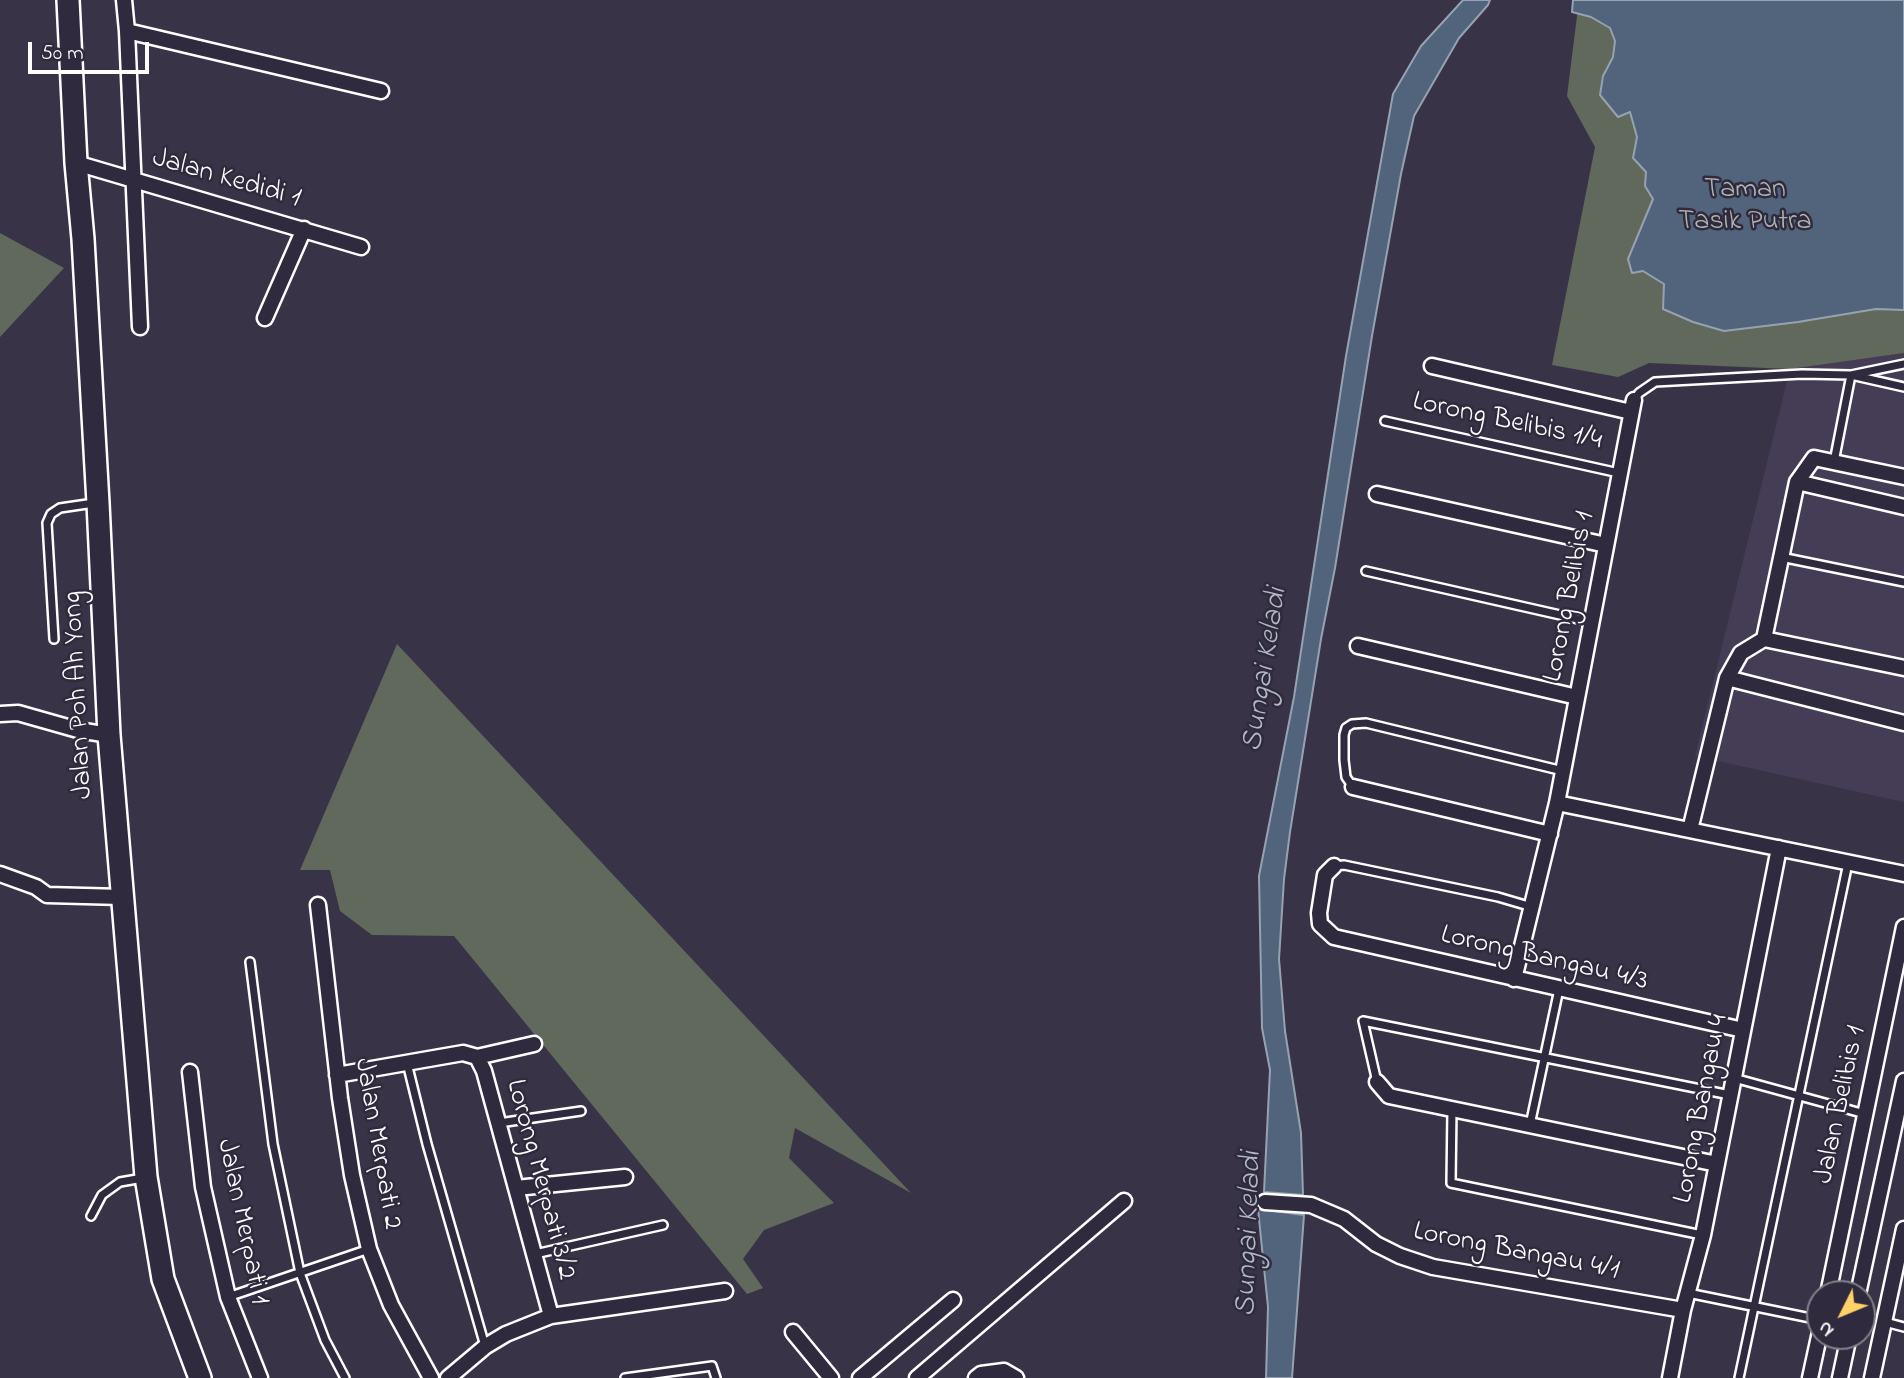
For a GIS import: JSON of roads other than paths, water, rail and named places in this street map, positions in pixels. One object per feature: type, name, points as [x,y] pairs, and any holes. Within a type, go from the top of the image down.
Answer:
[{"type":"main road","name":"Jalan Poh Ah Yong","points":[[68,0],[109,736],[146,1177],[163,1279],[200,1378]]},
{"type":"street","points":[[124,0],[140,327]]},
{"type":"street","points":[[127,31],[381,90]]},
{"type":"street","name":"Jalan Kedidi 1","points":[[76,163],[361,247]]},
{"type":"street","points":[[265,318],[304,229]]},
{"type":"street","points":[[1432,366],[1633,406]]},
{"type":"street","name":"Lorong Belibis 1","points":[[1514,979],[1557,803],[1633,406]]},
{"type":"street","points":[[1764,639],[1797,482],[1814,458],[1904,477]]},
{"type":"street","points":[[1797,482],[1904,506]]},
{"type":"street","points":[[1377,494],[1605,545]]},
{"type":"street","points":[[1690,830],[1727,678],[1741,653],[1764,639],[1904,668]]},
{"type":"street","points":[[1358,646],[1577,697]]},
{"type":"street","points":[[1727,678],[1904,723]]},
{"type":"street","points":[[0,714],[18,713],[109,736]]},
{"type":"street","points":[[1353,787],[1550,834]]},
{"type":"street","points":[[1557,803],[1904,874]]},
{"type":"street","name":"Lorong Bangau 4","points":[[1670,1378],[1683,1310],[1703,1235],[1779,848]]},
{"type":"street","name":"Lorong Bangau 4/3","points":[[1334,866],[1325,875],[1319,913],[1320,924],[1334,937],[1743,1030]]},
{"type":"street","points":[[0,874],[36,887],[47,895],[122,897]]},
{"type":"street","name":"Jalan Merpati 2","points":[[318,905],[337,1075],[352,1175],[369,1249],[391,1305],[431,1378]]},
{"type":"street","name":"Jalan Belibis 1","points":[[1831,1280],[1904,927]]},
{"type":"street","points":[[337,1075],[463,1053],[477,1057],[534,1044]]},
{"type":"street","name":"Lorong Merpati 3/2","points":[[477,1057],[484,1071],[551,1316]]},
{"type":"street","name":"Jalan Merpati 1","points":[[190,1072],[202,1188],[229,1297],[260,1378]]},
{"type":"street","points":[[1861,1280],[1904,1081]]},
{"type":"street","points":[[1377,1082],[1388,1096],[1717,1164]]},
{"type":"street","points":[[516,1188],[625,1177]]},
{"type":"street","points":[[916,1378],[1124,1200]]},
{"type":"street","name":"Lorong Bangau 4/1","points":[[1265,1202],[1311,1205],[1344,1219],[1376,1244],[1433,1267],[1683,1310]]},
{"type":"street","points":[[1872,1378],[1904,1229]]},
{"type":"street","points":[[448,1378],[486,1346],[506,1334],[551,1316],[725,1291]]},
{"type":"street","points":[[860,1378],[953,1300]]},
{"type":"street","points":[[793,1332],[831,1378]]},
{"type":"street","points":[[1810,1378],[1816,1350]]},
{"type":"street","points":[[1840,1378],[1846,1350]]},
{"type":"street","points":[[976,1378],[981,1374],[1003,1371],[1016,1378]]},
{"type":"lane","points":[[1851,375],[1904,365]]},
{"type":"lane","points":[[1633,406],[1639,393],[1655,382],[1802,374],[1851,375],[1904,387]]},
{"type":"lane","points":[[1834,462],[1851,375]]},
{"type":"lane","name":"Lorong Belibis 1/4","points":[[1385,421],[1619,473]]},
{"type":"lane","points":[[54,639],[47,523],[51,514],[60,508],[98,503]]},
{"type":"lane","points":[[1781,557],[1904,582]]},
{"type":"lane","points":[[1366,571],[1591,622]]},
{"type":"lane","points":[[1353,787],[1346,777],[1344,760],[1344,736],[1346,728],[1352,723],[1366,723],[1563,771]]},
{"type":"lane","points":[[1739,1378],[1848,863]]},
{"type":"lane","points":[[1334,866],[1345,865],[1498,897],[1532,907]]},
{"type":"lane","points":[[250,962],[274,1144],[300,1273],[325,1340],[345,1378]]},
{"type":"lane","points":[[1530,1125],[1559,989]]},
{"type":"lane","points":[[1377,1082],[1363,1021],[1730,1096]]},
{"type":"lane","points":[[407,1063],[427,1144],[486,1346]]},
{"type":"lane","points":[[1734,1078],[1865,1114]]},
{"type":"lane","points":[[1452,1109],[1451,1183],[1703,1235]]},
{"type":"lane","points":[[498,1123],[581,1111]]},
{"type":"lane","points":[[91,1216],[102,1195],[120,1182],[146,1177]]},
{"type":"lane","points":[[534,1254],[663,1225]]},
{"type":"lane","points":[[229,1297],[369,1249]]},
{"type":"lane","points":[[1688,1293],[1806,1317]]},
{"type":"lane","points":[[1885,1322],[1904,1327]]},
{"type":"lane","points":[[625,1378],[712,1366],[716,1378]]},
{"type":"water","points":[[1463,0],[1490,0],[1459,38],[1414,116],[1372,336],[1290,832],[1279,959],[1285,1031],[1301,1133],[1303,1195],[1264,1192],[1270,1070],[1262,1028],[1259,876],[1294,697],[1346,356],[1393,94],[1421,46]]},
{"type":"water","name":"Taman Tasik Putra","points":[[1573,0],[1904,0],[1904,310],[1876,309],[1724,331],[1663,309],[1664,284],[1643,271],[1632,273],[1628,259],[1653,199],[1645,186],[1646,172],[1633,158],[1637,137],[1630,112],[1618,117],[1600,95],[1603,76],[1613,57],[1615,41],[1610,28],[1591,17],[1572,12]]},
{"type":"water","points":[[1258,1209],[1304,1215],[1292,1378],[1266,1378],[1268,1307]]},
{"type":"water label","name":"Sungai Keladi","points":[[1267,670]]},
{"type":"water label","name":"Sungai Keladi","points":[[1251,1234]]}]
